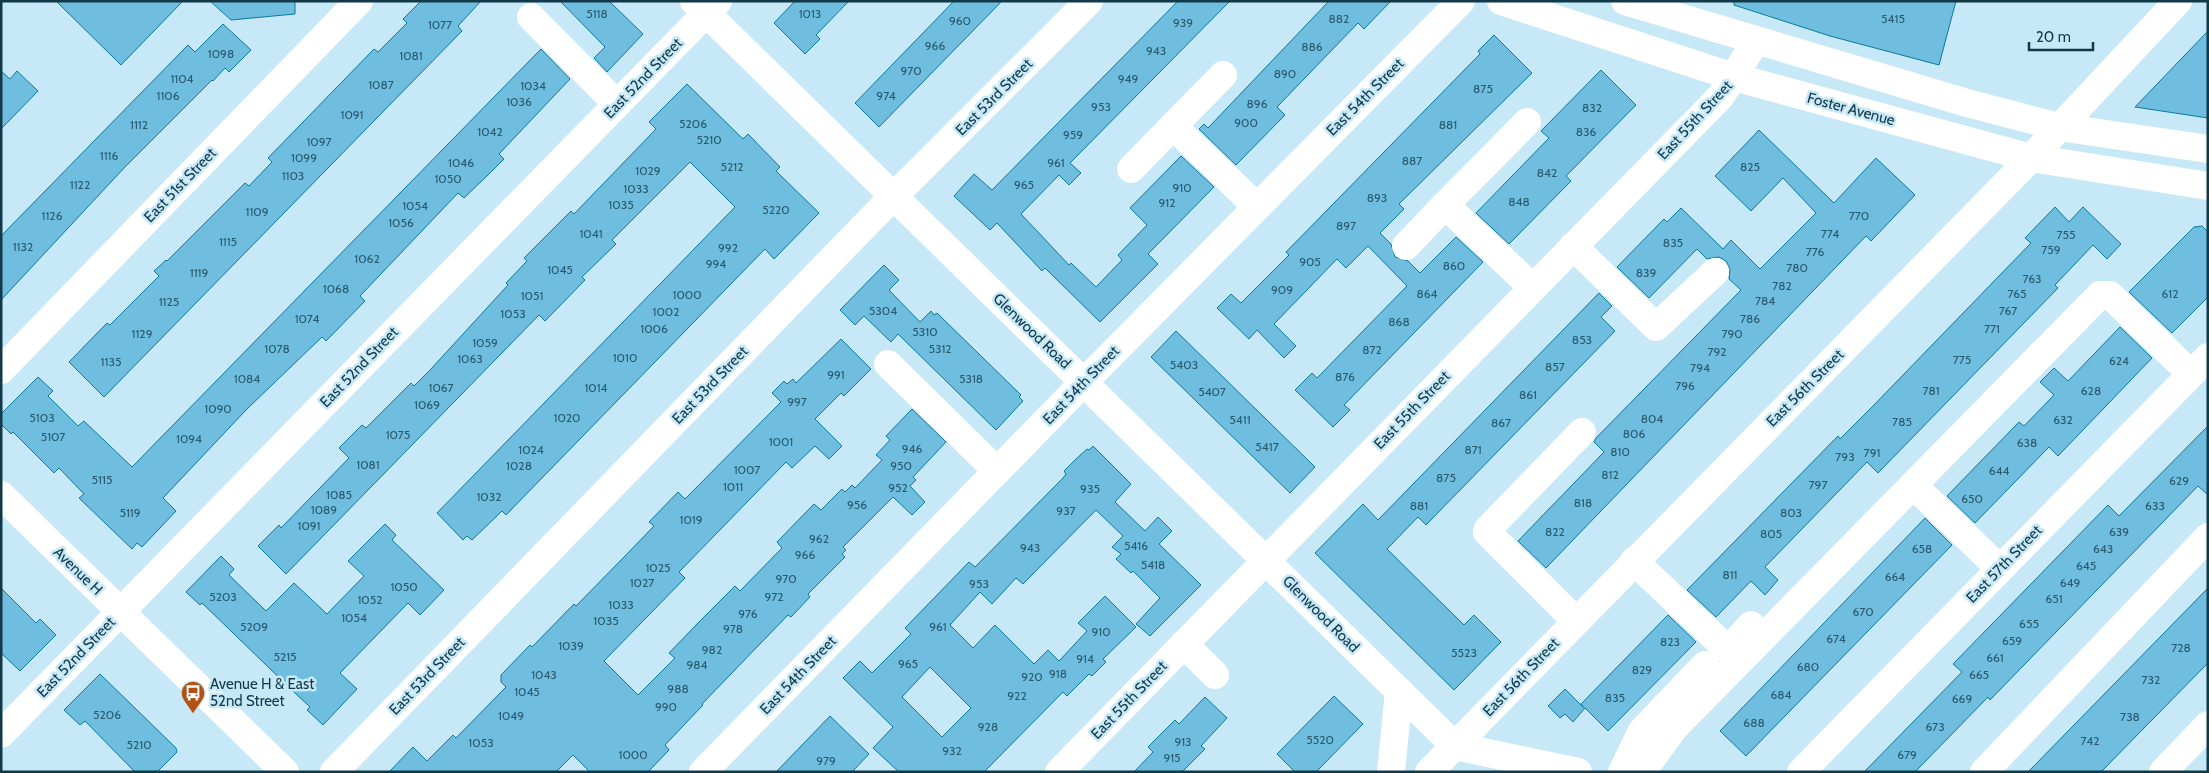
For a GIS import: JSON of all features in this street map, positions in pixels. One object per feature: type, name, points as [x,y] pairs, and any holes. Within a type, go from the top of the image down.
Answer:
[{"type":"street","name":"East 51st Street","points":[[1,370],[360,1]]},
{"type":"street","name":"East 53rd Street","points":[[334,772],[1089,1]]},
{"type":"street","name":"East 54th Street","points":[[703,772],[1256,207],[1461,1]]},
{"type":"street","name":"Foster Avenue","points":[[1502,1],[1734,78],[2031,158],[2208,186]]},
{"type":"street","points":[[1624,1],[1967,103],[2059,127],[2208,149]]},
{"type":"street","name":"East 56th Street","points":[[1429,772],[2031,158],[2178,1]]},
{"type":"street","name":"Glenwood Road","points":[[706,5],[895,198],[1455,746]]},
{"type":"street","name":"East 52nd Street","points":[[1,734],[618,104],[706,5]]},
{"type":"street","points":[[531,17],[618,104]]},
{"type":"street","name":"East 55th Street","points":[[1059,772],[1721,96],[1756,41]]},
{"type":"street","points":[[1131,169],[1223,75]]},
{"type":"street","points":[[1406,246],[1526,122]]},
{"type":"street","points":[[1173,126],[1256,207]]},
{"type":"street","points":[[1445,205],[1532,288]]},
{"type":"street","points":[[1573,246],[1656,327],[1715,272]]},
{"type":"street","points":[[1642,772],[1674,728],[2100,295],[2110,295],[2199,365]]},
{"type":"street","points":[[888,364],[997,471]]},
{"type":"street","name":"East 57th Street","points":[[1801,772],[2199,365]]},
{"type":"street","points":[[1576,621],[1487,532],[1582,432]]},
{"type":"street","points":[[1913,485],[2000,569]]},
{"type":"street","points":[[1634,561],[1728,650],[1883,488]]},
{"type":"street","name":"Avenue H","points":[[1,495],[285,772]]},
{"type":"street","points":[[1984,772],[2208,537]]},
{"type":"street","points":[[1184,644],[1215,675]]},
{"type":"street","points":[[1622,772],[1642,731],[1705,665]]},
{"type":"street","points":[[1390,772],[1399,691]]},
{"type":"street","points":[[2164,772],[2208,725]]},
{"type":"street","points":[[1455,746],[1578,772]]},
{"type":"building","points":[[56,1],[183,1],[121,65]]},
{"type":"building","points":[[210,1],[295,1],[295,14],[231,20]]},
{"type":"building","points":[[421,1],[481,1],[458,26],[462,31],[104,397],[69,362],[107,323],[110,325],[159,276],[154,271],[167,261],[245,183],[249,186],[272,162],[268,158],[374,49],[378,52],[407,23],[403,19]]},
{"type":"building","points":[[560,1],[609,1],[643,34],[607,72],[594,58],[605,47]]},
{"type":"building","points":[[795,1],[849,1],[816,35],[820,39],[805,54],[774,23]]},
{"type":"building","points":[[954,1],[1002,1],[879,127],[855,103]]},
{"type":"building","points":[[1178,1],[1230,1],[1070,163],[1081,173],[1069,185],[1059,175],[1021,214],[1069,265],[1071,263],[1096,287],[1122,260],[1118,255],[1147,225],[1130,208],[1181,156],[1214,187],[1148,254],[1158,264],[1100,322],[1045,268],[1042,271],[997,223],[990,230],[954,196],[974,174],[992,190]]},
{"type":"building","points":[[1329,1],[1391,1],[1364,29],[1358,23],[1277,107],[1285,115],[1236,165],[1199,129],[1204,124],[1208,128]]},
{"type":"building","points":[[1734,1],[1956,1],[1939,65],[1830,36],[1734,5]]},
{"type":"building","points":[[223,24],[251,50],[229,72],[225,68],[212,80],[125,167],[1,300],[1,236],[188,45],[195,52]]},
{"type":"building","points":[[2208,31],[2208,118],[2135,107]]},
{"type":"building","points":[[1494,35],[1532,73],[1399,204],[1404,209],[1380,233],[1391,244],[1395,257],[1408,261],[1420,273],[1456,237],[1483,262],[1344,405],[1350,410],[1333,427],[1295,390],[1312,373],[1317,378],[1407,286],[1368,246],[1346,268],[1337,259],[1274,324],[1296,346],[1284,358],[1257,330],[1249,339],[1217,308],[1231,294],[1241,303],[1289,255],[1286,252],[1480,54],[1478,51]]},
{"type":"building","points":[[541,49],[570,79],[499,154],[504,159],[464,198],[458,193],[360,296],[365,301],[326,341],[322,337],[247,409],[163,498],[176,511],[142,547],[137,543],[132,549],[79,498],[84,494],[59,468],[54,473],[13,432],[11,434],[1,424],[1,414],[38,377],[53,391],[48,396],[78,426],[84,421],[132,467]]},
{"type":"building","points":[[1601,70],[1636,105],[1566,176],[1571,181],[1509,244],[1476,213],[1549,138],[1541,131]]},
{"type":"building","points":[[1,71],[10,79],[17,71],[38,91],[1,129]]},
{"type":"building","points":[[687,84],[743,139],[748,134],[780,167],[776,171],[819,213],[774,259],[765,249],[506,515],[502,511],[472,540],[467,536],[463,540],[437,513],[735,207],[690,162],[612,240],[616,244],[582,277],[585,280],[545,321],[539,315],[286,574],[258,546],[279,525],[281,528],[349,458],[339,448],[362,425],[366,428],[411,383],[414,386],[430,370],[508,285],[506,283],[527,261],[524,258],[571,211],[574,214],[656,129],[649,122]]},
{"type":"building","points":[[1759,130],[1834,203],[1876,158],[1915,195],[1871,241],[1866,236],[1546,568],[1518,541],[1604,452],[1594,442],[1596,438],[1741,290],[1729,279],[1730,269],[1726,261],[1719,257],[1707,259],[1697,249],[1649,298],[1617,267],[1664,219],[1667,222],[1681,208],[1723,249],[1731,240],[1760,269],[1816,213],[1783,178],[1751,211],[1715,176]]},
{"type":"building","points":[[2055,207],[2069,222],[2083,207],[2121,244],[2107,259],[2093,245],[2055,285],[2058,288],[1878,473],[1867,462],[1765,567],[1778,580],[1765,595],[1751,581],[1716,617],[1687,590],[1838,436],[1840,439],[1872,407],[2031,243],[2025,238]]},
{"type":"building","points":[[2202,226],[2208,232],[2208,297],[2172,333],[2129,292],[2194,227]]},
{"type":"building","points":[[884,265],[899,280],[889,290],[920,322],[931,311],[934,315],[937,313],[1021,395],[1019,397],[1023,401],[996,430],[898,334],[891,342],[864,316],[855,325],[840,310]]},
{"type":"building","points":[[1599,293],[1612,306],[1601,317],[1615,331],[1426,525],[1418,517],[1387,549],[1464,625],[1474,615],[1501,642],[1454,690],[1315,553],[1363,504],[1378,520]]},
{"type":"building","points":[[2120,327],[2152,358],[2058,456],[2049,447],[1975,523],[1947,496],[2019,422],[2024,426],[2054,395],[2040,382],[2054,368],[2068,381]]},
{"type":"building","points":[[1176,331],[1315,467],[1290,493],[1151,357]]},
{"type":"building","points":[[841,339],[871,369],[844,396],[841,393],[815,419],[842,446],[829,459],[815,446],[792,468],[786,462],[679,572],[685,578],[604,661],[638,695],[675,658],[669,653],[699,622],[735,586],[740,591],[782,548],[777,542],[814,504],[821,510],[842,489],[845,492],[852,485],[855,488],[882,460],[876,455],[890,440],[886,436],[912,409],[946,442],[913,477],[916,480],[910,486],[925,502],[912,515],[893,497],[843,547],[846,550],[842,554],[845,557],[808,594],[810,597],[791,617],[788,615],[665,745],[669,750],[648,772],[590,772],[573,755],[556,772],[389,772],[413,747],[427,761],[453,735],[456,738],[506,687],[501,682],[501,675],[530,645],[532,647],[574,604],[576,606],[625,556],[654,526],[649,522],[678,492],[685,499],[781,402],[772,393],[784,381],[787,384],[793,379],[796,383]]},
{"type":"building","points":[[2208,426],[2208,495],[2198,486],[1990,700],[1988,697],[1915,772],[1864,772],[1962,672],[1953,664],[2108,505],[2119,516]]},
{"type":"building","points":[[1093,446],[1131,484],[1115,502],[1145,531],[1158,517],[1172,531],[1159,544],[1201,585],[1150,636],[1136,624],[1160,598],[1133,571],[1131,573],[1116,559],[1121,554],[1112,547],[1123,536],[1096,510],[1023,584],[1016,578],[992,604],[980,592],[950,625],[973,648],[995,625],[1034,664],[1048,650],[1059,661],[1087,631],[1078,623],[1105,596],[1136,627],[1103,659],[1106,662],[1092,676],[1089,674],[1067,696],[1063,692],[984,772],[899,772],[873,748],[893,727],[843,678],[860,661],[872,673],[911,634],[905,628],[969,562],[975,567],[1063,478],[1066,474],[1064,471],[1087,449],[1089,450]],"holes":[[[930,667],[971,708],[942,737],[902,697]]]},
{"type":"building","points":[[1925,518],[1952,545],[1746,756],[1720,731]]},
{"type":"building","points":[[385,524],[396,535],[392,540],[444,590],[420,615],[408,603],[340,673],[357,689],[323,725],[307,710],[310,707],[202,603],[200,605],[186,592],[221,556],[234,569],[229,575],[266,611],[294,583],[327,614],[364,576],[348,561]]},
{"type":"building","points":[[1,588],[36,623],[40,619],[56,635],[20,671],[1,653]]},
{"type":"building","points":[[2208,588],[2208,663],[2101,772],[2028,772]]},
{"type":"building","points":[[1668,615],[1696,642],[1608,731],[1585,708],[1573,722],[1565,714],[1560,718],[1548,706],[1565,689],[1584,708],[1581,704]]},
{"type":"building","points":[[100,674],[176,748],[177,752],[157,772],[135,772],[85,721],[80,725],[64,710]]},
{"type":"building","points":[[1334,696],[1363,724],[1316,772],[1295,772],[1277,754]]},
{"type":"building","points":[[1205,697],[1227,718],[1201,746],[1205,749],[1182,772],[1134,772],[1153,752],[1148,747],[1175,720],[1179,724]]},
{"type":"building","points":[[830,716],[869,754],[852,772],[776,772]]},
{"type":"place","name":"Avenue H & East 52nd Street","points":[[193,714]]}]
